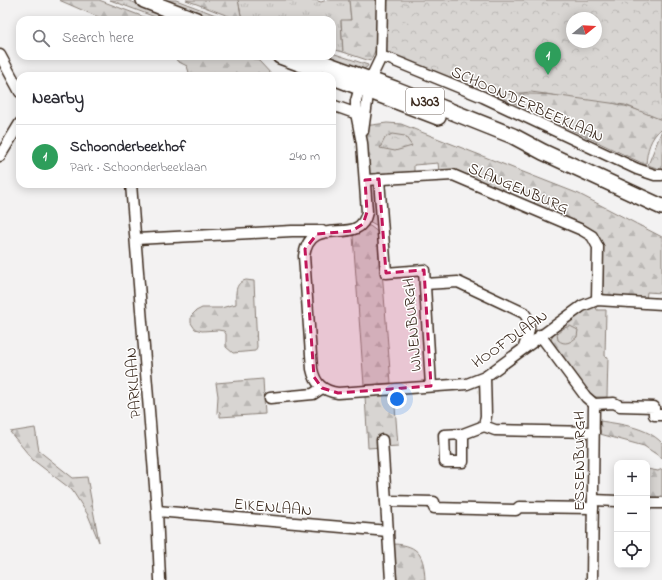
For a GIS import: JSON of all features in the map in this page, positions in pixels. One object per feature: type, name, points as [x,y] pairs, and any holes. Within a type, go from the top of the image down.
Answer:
[{"type":"main road","points":[[144,0],[186,16]]},
{"type":"main road","name":"N303","points":[[290,60],[322,72]]},
{"type":"main road","name":"N303","points":[[312,60],[367,86]]},
{"type":"main road","name":"N303","points":[[336,77],[367,86],[513,136],[662,207]]},
{"type":"street","points":[[136,239],[292,231],[352,231],[363,224],[367,212],[360,115],[356,101],[367,86],[381,57],[382,0]]},
{"type":"street","points":[[0,55],[16,85]]},
{"type":"street","name":"SCHOONDERBEEKLAAN","points":[[381,57],[390,59],[483,97],[637,169],[655,175],[662,175]]},
{"type":"street","points":[[336,106],[360,115]]},
{"type":"street","points":[[0,156],[16,130]]},
{"type":"street","name":"SLANGENBURG","points":[[365,180],[447,175],[459,177],[592,236],[598,247],[597,300]]},
{"type":"street","name":"WIJENBURGH","points":[[379,179],[386,273],[424,270],[431,386]]},
{"type":"street","name":"PARKLAAN","points":[[131,188],[157,511],[160,580]]},
{"type":"street","points":[[270,398],[313,394],[322,388],[314,378],[312,369],[304,256],[308,242],[317,234],[324,231]]},
{"type":"street","points":[[425,284],[458,282],[524,313],[528,319],[530,328],[524,347]]},
{"type":"street","points":[[597,300],[662,304]]},
{"type":"street","name":"HOOFDLAAN","points":[[322,388],[329,392],[338,393],[467,384],[485,377],[571,313],[597,300]]},
{"type":"street","name":"ESSENBURGH","points":[[540,335],[586,397],[594,404],[592,580]]},
{"type":"street","points":[[484,426],[486,416],[485,377]]},
{"type":"street","points":[[594,404],[614,403],[620,406],[654,407],[654,415],[662,415]]},
{"type":"street","points":[[462,434],[484,426],[495,430],[594,432]]},
{"type":"street","points":[[382,440],[391,580]]},
{"type":"street","points":[[386,501],[434,502],[434,508],[516,510],[519,507],[593,504],[614,501]]},
{"type":"street","points":[[650,502],[662,503]]},
{"type":"street","name":"EIKENLAAN","points":[[157,511],[388,531]]},
{"type":"highlighted area","points":[[379,179],[386,273],[424,270],[431,386],[338,393],[322,388],[314,377],[305,249],[317,234],[352,231],[363,224],[367,212],[365,180]]},
{"type":"green space","points":[[59,0],[99,0],[141,16],[96,16]]},
{"type":"green space","points":[[110,0],[127,0],[169,16],[152,16]]},
{"type":"green space","points":[[158,0],[176,0],[218,16],[201,16]]},
{"type":"green space","points":[[186,0],[238,0],[241,16],[228,16]]},
{"type":"green space","points":[[238,0],[315,0],[321,2],[327,0],[349,0],[351,20],[341,21],[343,52],[336,50],[336,16],[241,16]]},
{"type":"green space","points":[[349,0],[378,0],[378,45],[370,61],[343,52],[341,20],[351,20]]},
{"type":"green space","points":[[383,0],[662,0],[662,120],[625,105],[531,92],[491,96],[386,58]]},
{"type":"green space","points":[[336,54],[368,65],[360,71],[326,60],[336,60]]},
{"type":"green space","points":[[256,60],[269,72],[189,72],[187,66],[177,61]]},
{"type":"green space","points":[[493,94],[558,95],[580,97],[622,105],[662,120],[662,128],[652,140],[647,154],[646,165]]},
{"type":"green space","points":[[387,123],[401,124],[579,194],[662,237],[662,293],[647,292],[646,300],[603,294],[603,245],[596,232],[534,204],[536,197],[506,185],[503,191],[439,171],[438,163],[414,165],[414,173],[368,176],[364,126]]},
{"type":"green space","points":[[662,130],[662,170],[648,165]]},
{"type":"green space","points":[[392,134],[405,136],[412,146],[395,151],[380,148],[385,138]]},
{"type":"green space","points":[[372,184],[375,185],[379,225],[369,221],[369,187]]},
{"type":"green space","points":[[366,226],[370,226],[379,233],[391,383],[364,385],[353,236]]},
{"type":"green space","points":[[242,281],[254,281],[257,347],[255,351],[233,353],[226,347],[226,334],[224,331],[202,331],[195,329],[191,323],[191,316],[202,308],[221,308],[236,304],[236,289]]},
{"type":"green space","points":[[596,306],[597,310],[606,310],[605,356],[608,357],[607,397],[596,397],[588,394],[551,343],[555,331],[561,325],[583,311]]},
{"type":"green space","points":[[570,326],[578,330],[577,337],[566,343],[558,340],[557,334],[564,328]]},
{"type":"green space","points":[[263,379],[265,414],[220,417],[220,412],[217,413],[218,396],[216,383]]},
{"type":"green space","points":[[394,393],[398,446],[368,448],[365,396]]},
{"type":"green space","points":[[600,421],[633,427],[649,433],[662,443],[662,458],[644,446],[600,434]]},
{"type":"green space","points":[[35,428],[39,451],[73,478],[87,477],[99,542],[88,515],[72,490],[33,460],[10,432]]},
{"type":"green space","points":[[662,469],[662,498],[650,497],[650,470],[658,471]]},
{"type":"green space","points":[[394,544],[410,547],[419,554],[422,559],[425,580],[397,580]]},
{"type":"place","name":"Schoonderbeekhof","points":[[548,75]]}]
